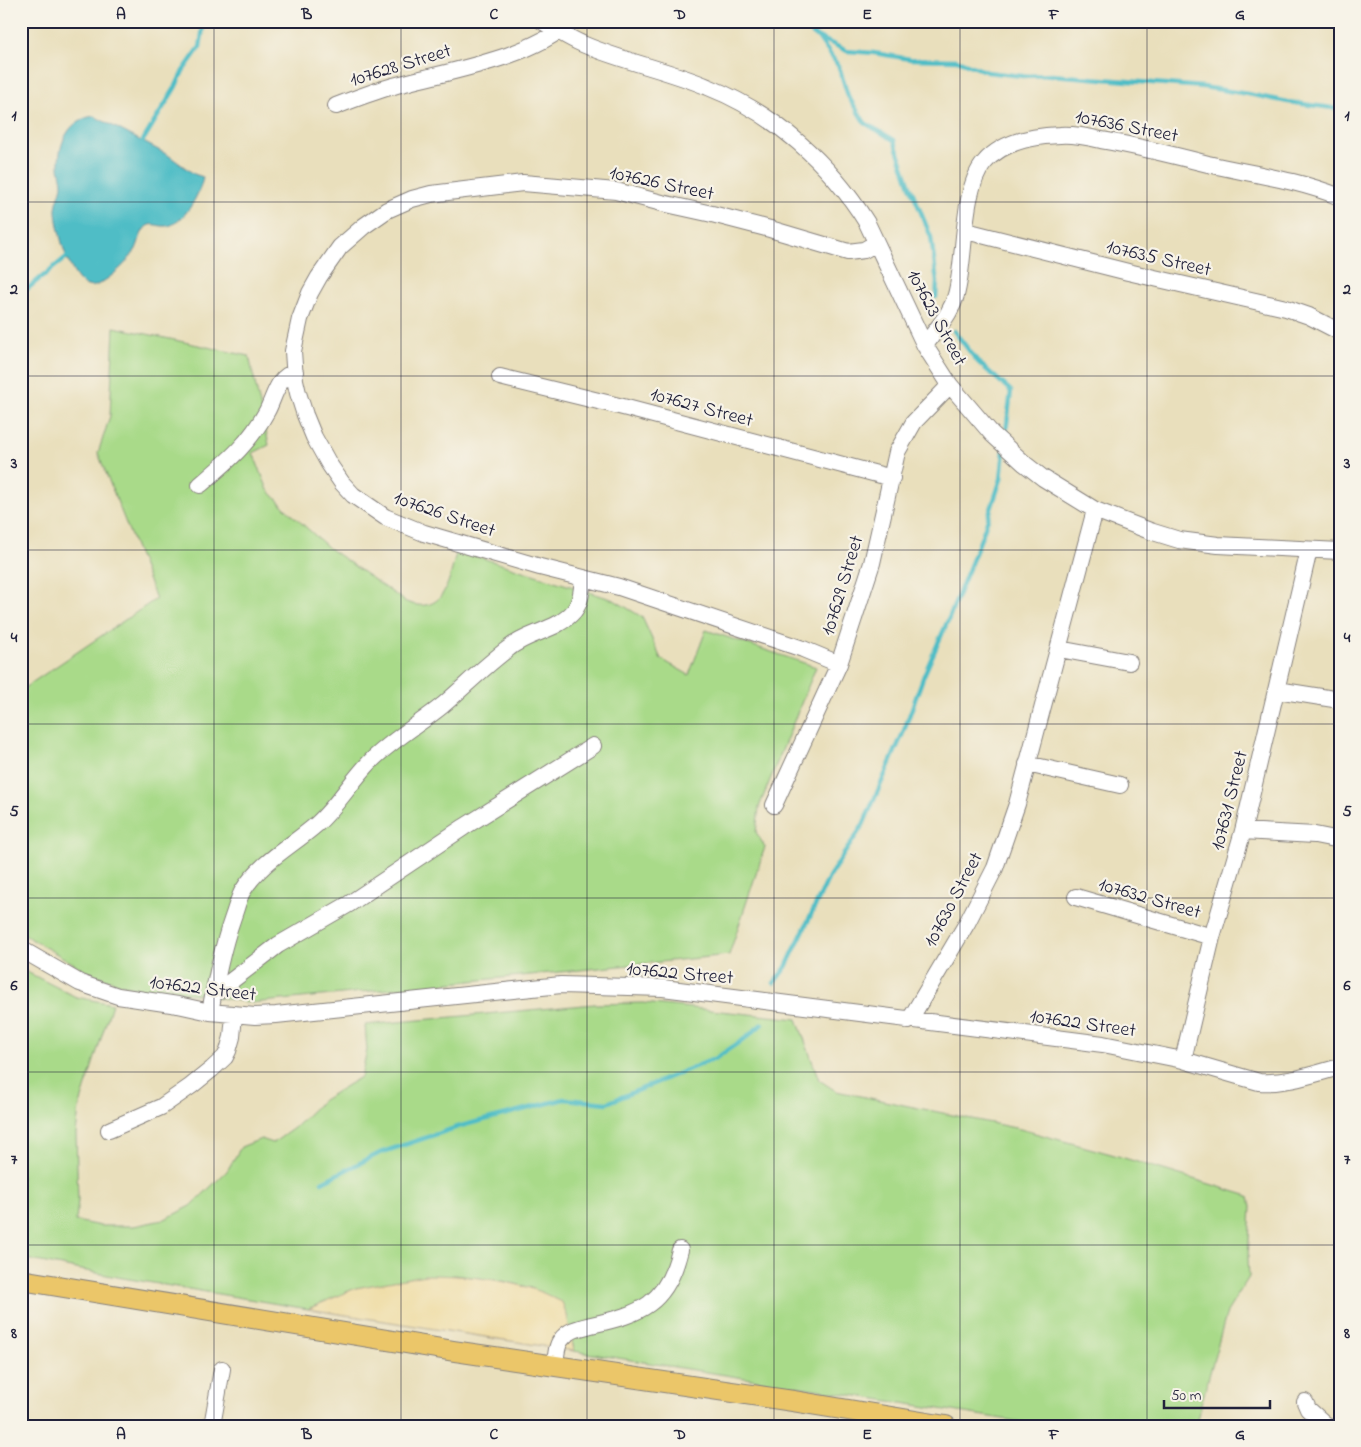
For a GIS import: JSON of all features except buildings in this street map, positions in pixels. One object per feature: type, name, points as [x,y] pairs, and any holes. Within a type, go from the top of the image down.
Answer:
[{"type":"main road","points":[[21,1280],[555,1366],[946,1426]]},
{"type":"street","name":"107623 Street","points":[[542,21],[565,27],[588,46],[708,86],[746,105],[777,124],[802,145],[842,186],[867,223],[925,346],[950,385],[992,434],[1043,478],[1095,510],[1179,540],[1218,545],[1340,551]]},
{"type":"street","name":"107628 Street","points":[[336,106],[389,87],[511,54],[531,47],[565,27]]},
{"type":"street","name":"107636 Street","points":[[925,346],[936,328],[948,316],[957,293],[970,197],[984,163],[998,151],[1028,138],[1061,135],[1121,143],[1290,182],[1340,197]]},
{"type":"street","name":"107626 Street","points":[[839,664],[619,587],[424,533],[385,517],[369,507],[342,483],[314,437],[305,415],[295,380],[294,351],[296,335],[310,293],[340,247],[364,226],[387,210],[412,199],[431,194],[523,183],[616,190],[770,229],[848,252],[864,250],[876,243]]},
{"type":"street","name":"107635 Street","points":[[966,231],[1128,272],[1286,308],[1309,316],[1340,332]]},
{"type":"street","points":[[200,485],[245,444],[260,424],[282,380],[287,374],[295,372]]},
{"type":"street","name":"107627 Street","points":[[500,377],[624,407],[892,478]]},
{"type":"street","name":"107629 Street","points":[[774,805],[839,664],[872,563],[897,452],[914,422],[950,385]]},
{"type":"street","name":"107630 Street","points":[[909,1021],[967,923],[996,868],[1017,804],[1095,510]]},
{"type":"street","name":"107631 Street","points":[[1183,1060],[1212,937],[1243,831],[1309,550]]},
{"type":"street","points":[[210,1012],[214,983],[228,930],[239,899],[254,875],[331,811],[364,770],[389,745],[442,705],[510,646],[529,635],[558,624],[567,617],[574,610],[581,596],[583,578]]},
{"type":"street","points":[[1059,649],[1129,662]]},
{"type":"street","points":[[1277,690],[1340,700]]},
{"type":"street","points":[[213,995],[278,945],[349,904],[464,827],[593,746]]},
{"type":"street","points":[[1027,764],[1120,785]]},
{"type":"street","points":[[1243,831],[1315,835],[1340,840]]},
{"type":"street","name":"107632 Street","points":[[1076,897],[1212,937]]},
{"type":"street","name":"107622 Street","points":[[21,950],[67,976],[96,989],[118,996],[234,1015],[276,1015],[561,985],[663,988],[909,1021],[1103,1044],[1183,1060],[1259,1082],[1300,1078],[1340,1067]]},
{"type":"street","points":[[109,1130],[161,1107],[212,1069],[228,1051],[232,1037],[234,1015]]},
{"type":"street","points":[[555,1366],[559,1342],[566,1333],[576,1328],[632,1314],[652,1302],[670,1281],[676,1268],[680,1250]]},
{"type":"street","points":[[212,1426],[222,1369]]},
{"type":"street","points":[[1305,1402],[1308,1409],[1327,1426]]},
{"type":"green space","points":[[114,327],[249,356],[269,445],[253,453],[268,490],[330,549],[406,602],[419,605],[430,604],[438,600],[448,583],[457,550],[614,600],[642,617],[661,659],[689,675],[706,630],[816,667],[759,807],[756,832],[765,847],[729,955],[252,1003],[196,994],[140,990],[88,972],[21,933],[21,690],[156,599],[98,453],[110,416]]},
{"type":"green space","points":[[23,970],[76,997],[112,1004],[79,1108],[76,1134],[78,1200],[76,1221],[100,1226],[134,1226],[163,1220],[191,1206],[227,1171],[241,1147],[261,1139],[273,1143],[294,1128],[323,1100],[361,1077],[367,1050],[365,1025],[595,1004],[643,1003],[797,1019],[819,1080],[836,1091],[1020,1129],[1111,1154],[1249,1196],[1251,1207],[1248,1258],[1249,1277],[1227,1312],[1195,1426],[1047,1426],[574,1351],[567,1315],[532,1288],[503,1281],[454,1275],[356,1288],[308,1309],[117,1277],[21,1258],[21,976]]},
{"type":"sand","points":[[425,1275],[491,1279],[534,1289],[562,1302],[567,1315],[574,1351],[308,1309],[356,1288]]},
{"type":"water","points":[[94,116],[168,155],[194,174],[203,177],[195,199],[179,220],[172,225],[147,226],[136,249],[124,265],[97,285],[88,286],[80,281],[67,258],[62,244],[56,210],[62,185],[59,165],[64,139],[79,121]]},
{"type":"waterway","points":[[139,147],[175,88],[183,71],[200,47],[204,21]]},
{"type":"waterway","points":[[802,21],[814,35],[847,51],[910,59],[957,60],[987,72],[1022,76],[1052,75],[1203,87],[1340,109]]},
{"type":"waterway","points":[[818,37],[839,67],[848,96],[865,123],[894,140],[931,237],[937,282],[936,297]]},
{"type":"waterway","points":[[21,294],[69,255]]},
{"type":"waterway","points":[[954,331],[978,362],[1011,391],[1005,440]]},
{"type":"waterway","points":[[774,983],[786,967],[830,875],[863,825],[903,733],[924,675],[982,536],[1001,479],[1004,450]]},
{"type":"waterway","points":[[322,1182],[380,1153],[461,1126],[564,1099],[607,1103],[716,1058],[747,1037],[762,1024]]}]
